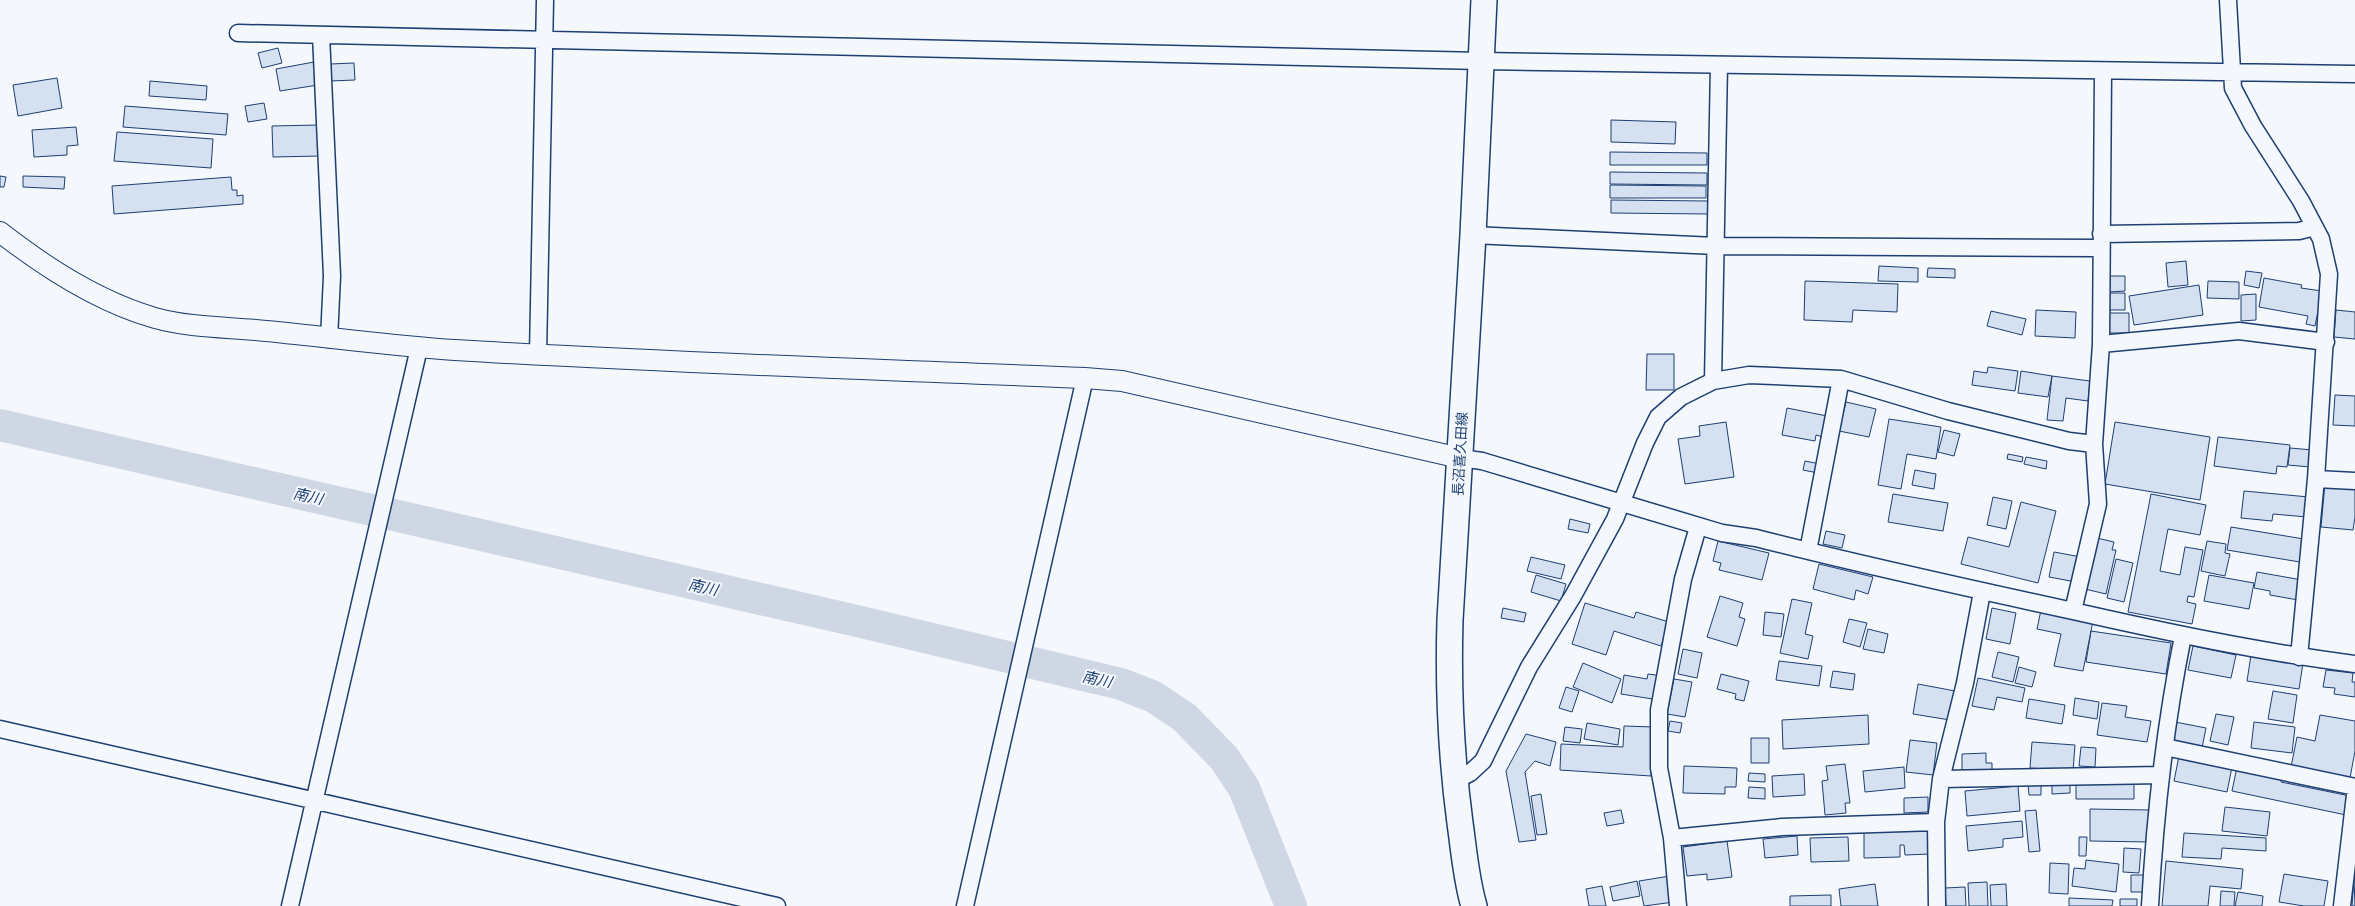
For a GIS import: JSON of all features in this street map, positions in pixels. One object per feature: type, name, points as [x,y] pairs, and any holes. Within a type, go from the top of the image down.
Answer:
[{"type":"main road","name":"長沼喜久田線","points":[[1474,906],[1468,885],[1455,781],[1448,679],[1484,0]]},
{"type":"street","points":[[538,355],[545,0]]},
{"type":"street","points":[[2228,0],[2230,72],[2233,88],[2240,103],[2315,227],[2326,255],[2329,274],[2316,479],[2299,657]]},
{"type":"street","points":[[238,34],[1481,61],[2103,72],[2355,74]]},
{"type":"street","points":[[321,35],[332,276],[329,339]]},
{"type":"street","points":[[1713,381],[1719,65]]},
{"type":"street","points":[[2073,611],[2098,504],[2094,444],[2101,344],[2103,72]]},
{"type":"street","points":[[1473,235],[1716,246],[2101,241],[2299,231],[2315,227]]},
{"type":"street","points":[[0,232],[32,257],[76,282],[112,301],[156,319],[186,324],[269,331],[419,348],[538,355],[1085,378],[1150,386],[1460,458],[1482,461],[1622,502],[1698,527],[1756,538],[1982,592],[2182,636],[2299,657],[2355,664]]},
{"type":"street","points":[[2101,344],[2239,331],[2326,342]]},
{"type":"street","points":[[290,906],[419,348]]},
{"type":"street","points":[[1455,781],[1470,773],[1483,761],[1529,667],[1573,596],[1622,502],[1645,443],[1658,417],[1681,398],[1713,381],[1749,375],[1841,379],[1948,411],[2070,441],[2094,444]]},
{"type":"street","points":[[965,906],[1085,378]]},
{"type":"street","points":[[1808,551],[1841,379]]},
{"type":"street","points":[[2316,479],[2355,481]]},
{"type":"street","points":[[1678,906],[1672,838],[1659,768],[1659,710],[1683,579],[1698,527]]},
{"type":"street","points":[[1937,906],[1936,822],[1941,778],[1965,683],[1982,592]]},
{"type":"street","points":[[2150,906],[2161,775],[2172,686],[2182,636]]},
{"type":"street","points":[[0,729],[777,906]]},
{"type":"street","points":[[2165,747],[2355,787]]},
{"type":"street","points":[[1941,778],[2161,775]]},
{"type":"street","points":[[2342,906],[2355,795]]},
{"type":"street","points":[[1672,838],[1782,827],[1936,822]]},
{"type":"building","points":[[278,48],[282,63],[262,68],[258,53]]},
{"type":"building","points":[[314,62],[318,85],[280,91],[276,69]]},
{"type":"building","points":[[354,63],[355,80],[330,81],[330,64]]},
{"type":"building","points":[[57,78],[62,108],[18,116],[13,85]]},
{"type":"building","points":[[150,81],[207,86],[206,100],[149,96]]},
{"type":"building","points":[[264,103],[267,119],[248,122],[245,106]]},
{"type":"building","points":[[125,106],[228,114],[226,135],[123,127]]},
{"type":"building","points":[[1611,120],[1676,122],[1675,144],[1611,142]]},
{"type":"building","points":[[319,125],[320,156],[273,157],[272,126]]},
{"type":"building","points":[[76,127],[78,145],[67,146],[67,155],[34,157],[32,130]]},
{"type":"building","points":[[117,132],[213,139],[211,168],[114,161]]},
{"type":"building","points":[[1610,152],[1707,153],[1707,165],[1610,165]]},
{"type":"building","points":[[1610,172],[1707,173],[1707,185],[1610,184]]},
{"type":"building","points":[[0,176],[6,177],[4,187],[0,187]]},
{"type":"building","points":[[23,176],[65,177],[64,189],[23,187]]},
{"type":"building","points":[[231,177],[232,190],[237,190],[237,196],[243,195],[243,204],[114,214],[112,186]]},
{"type":"building","points":[[1610,185],[1706,186],[1706,198],[1610,198]]},
{"type":"building","points":[[1611,200],[1708,201],[1708,214],[1611,213]]},
{"type":"building","points":[[2186,261],[2188,285],[2168,287],[2166,263]]},
{"type":"building","points":[[1879,266],[1918,268],[1918,282],[1878,281]]},
{"type":"building","points":[[1928,268],[1955,269],[1955,278],[1927,277]]},
{"type":"building","points":[[2246,271],[2262,273],[2259,288],[2244,285]]},
{"type":"building","points":[[2108,276],[2125,276],[2125,291],[2109,292]]},
{"type":"building","points":[[2264,278],[2302,285],[2301,288],[2322,291],[2315,326],[2306,324],[2308,316],[2259,307]]},
{"type":"building","points":[[1805,281],[1898,284],[1897,312],[1853,310],[1852,322],[1804,320]]},
{"type":"building","points":[[2208,281],[2239,282],[2239,299],[2207,298]]},
{"type":"building","points":[[2199,285],[2203,315],[2134,325],[2129,296]]},
{"type":"building","points":[[2109,293],[2125,293],[2125,310],[2109,310]]},
{"type":"building","points":[[2256,294],[2256,320],[2241,321],[2241,295]]},
{"type":"building","points":[[2036,310],[2076,312],[2075,338],[2035,336]]},
{"type":"building","points":[[2336,310],[2355,312],[2355,339],[2334,337]]},
{"type":"building","points":[[1991,311],[2026,319],[2022,335],[1987,326]]},
{"type":"building","points":[[2109,313],[2129,313],[2129,333],[2109,333]]},
{"type":"building","points":[[1647,354],[1674,354],[1674,390],[1646,390]]},
{"type":"building","points":[[1988,367],[2018,371],[2015,391],[1972,385],[1974,371],[1987,373]]},
{"type":"building","points":[[2021,371],[2052,376],[2048,397],[2018,393]]},
{"type":"building","points":[[2052,376],[2090,381],[2088,401],[2066,398],[2063,421],[2047,420]]},
{"type":"building","points":[[2335,395],[2355,396],[2355,426],[2333,425]]},
{"type":"building","points":[[1846,402],[1876,409],[1869,437],[1839,431]]},
{"type":"building","points":[[1787,408],[1827,416],[1823,437],[1816,435],[1815,441],[1782,435]]},
{"type":"building","points":[[1889,419],[1941,427],[1936,459],[1907,454],[1901,489],[1878,485]]},
{"type":"building","points":[[1726,422],[1734,477],[1685,484],[1678,439],[1700,436],[1699,426]]},
{"type":"building","points":[[2115,422],[2210,437],[2200,500],[2105,484]]},
{"type":"building","points":[[1944,430],[1960,434],[1954,456],[1938,452]]},
{"type":"building","points":[[2218,437],[2290,445],[2287,467],[2277,466],[2276,474],[2214,466]]},
{"type":"building","points":[[2290,448],[2313,450],[2310,467],[2288,465]]},
{"type":"building","points":[[2008,454],[2023,457],[2022,462],[2007,459]]},
{"type":"building","points":[[2026,457],[2047,461],[2046,469],[2024,464]]},
{"type":"building","points":[[1805,461],[1820,464],[1818,473],[1803,470]]},
{"type":"building","points":[[1915,470],[1936,474],[1934,489],[1912,485]]},
{"type":"building","points":[[2325,483],[2355,486],[2353,530],[2321,527]]},
{"type":"building","points":[[2244,491],[2309,497],[2307,517],[2273,514],[2272,521],[2241,518]]},
{"type":"building","points":[[1893,494],[1948,503],[1943,531],[1888,522]]},
{"type":"building","points":[[2151,494],[2206,505],[2200,535],[2168,529],[2160,571],[2180,575],[2185,547],[2203,550],[2194,597],[2188,596],[2187,602],[2196,604],[2192,624],[2128,612]]},
{"type":"building","points":[[1993,497],[2012,501],[2006,529],[1987,525]]},
{"type":"building","points":[[2021,502],[2056,511],[2038,583],[1961,564],[1968,537],[2009,547]]},
{"type":"building","points":[[1570,519],[1590,524],[1588,533],[1568,529]]},
{"type":"building","points":[[2231,527],[2304,539],[2300,562],[2227,550]]},
{"type":"building","points":[[1826,531],[1845,535],[1842,548],[1823,544]]},
{"type":"building","points":[[2097,538],[2114,542],[2112,550],[2116,550],[2106,594],[2085,589]]},
{"type":"building","points":[[1718,541],[1769,553],[1762,580],[1719,570],[1721,563],[1713,561]]},
{"type":"building","points":[[2207,541],[2226,544],[2225,553],[2230,554],[2225,576],[2201,571]]},
{"type":"building","points":[[2054,552],[2081,557],[2076,582],[2049,577]]},
{"type":"building","points":[[1531,557],[1565,565],[1561,579],[1527,571]]},
{"type":"building","points":[[2116,559],[2133,563],[2124,602],[2107,598]]},
{"type":"building","points":[[1819,564],[1873,577],[1868,594],[1856,590],[1854,600],[1813,589]]},
{"type":"building","points":[[2257,572],[2302,580],[2298,600],[2270,595],[2270,591],[2254,588]]},
{"type":"building","points":[[1536,575],[1566,584],[1561,601],[1531,592]]},
{"type":"building","points":[[2209,575],[2254,583],[2249,609],[2204,601]]},
{"type":"building","points":[[1720,596],[1743,603],[1739,617],[1745,619],[1737,646],[1707,637]]},
{"type":"building","points":[[1792,599],[1812,603],[1805,634],[1813,636],[1808,659],[1780,653]]},
{"type":"building","points":[[1585,603],[1634,618],[1636,612],[1669,622],[1661,646],[1614,631],[1606,655],[1572,644]]},
{"type":"building","points":[[1503,608],[1526,613],[1524,622],[1501,618]]},
{"type":"building","points":[[1992,608],[2016,613],[2010,644],[1986,639]]},
{"type":"building","points":[[2041,610],[2093,621],[2083,671],[2054,666],[2061,634],[2037,629]]},
{"type":"building","points":[[1765,612],[1784,614],[1781,637],[1763,635]]},
{"type":"building","points":[[1849,619],[1867,623],[1860,647],[1843,642]]},
{"type":"building","points":[[1868,629],[1888,634],[1884,653],[1863,649]]},
{"type":"building","points":[[2091,631],[2171,643],[2166,674],[2086,662]]},
{"type":"building","points":[[2193,646],[2236,655],[2231,678],[2188,670]]},
{"type":"building","points":[[1683,649],[1702,653],[1697,678],[1678,674]]},
{"type":"building","points":[[1998,652],[2019,657],[2013,682],[1992,677]]},
{"type":"building","points":[[2251,655],[2303,663],[2299,689],[2247,681]]},
{"type":"building","points":[[1779,661],[1822,666],[1819,686],[1776,680]]},
{"type":"building","points":[[1583,663],[1621,679],[1612,703],[1573,687]]},
{"type":"building","points":[[2019,667],[2036,672],[2032,687],[2015,683]]},
{"type":"building","points":[[2326,670],[2353,673],[2352,682],[2355,682],[2355,697],[2334,694],[2335,688],[2323,687]]},
{"type":"building","points":[[1833,671],[1855,674],[1853,690],[1830,687]]},
{"type":"building","points":[[1648,674],[1663,676],[1659,700],[1621,694],[1624,675],[1647,679]]},
{"type":"building","points":[[1721,674],[1749,681],[1744,701],[1735,699],[1736,694],[1717,689]]},
{"type":"building","points":[[1978,678],[2025,688],[2022,702],[1997,697],[1994,710],[1972,706]]},
{"type":"building","points":[[1674,679],[1692,682],[1685,717],[1667,714]]},
{"type":"building","points":[[1918,684],[1955,691],[1950,720],[1913,714]]},
{"type":"building","points":[[1566,687],[1579,691],[1572,712],[1559,708]]},
{"type":"building","points":[[2273,691],[2297,695],[2293,723],[2268,719]]},
{"type":"building","points":[[2075,698],[2099,702],[2097,719],[2073,715]]},
{"type":"building","points":[[2029,699],[2065,705],[2062,724],[2026,718]]},
{"type":"building","points":[[2102,703],[2127,706],[2125,717],[2151,721],[2147,742],[2097,735]]},
{"type":"building","points":[[2216,714],[2234,717],[2228,745],[2210,741]]},
{"type":"building","points":[[1868,715],[1869,744],[1783,749],[1782,720]]},
{"type":"building","points":[[2320,715],[2355,721],[2355,751],[2350,778],[2291,767],[2297,737],[2315,741]]},
{"type":"building","points":[[1670,721],[1682,723],[1680,733],[1668,731]]},
{"type":"building","points":[[2175,722],[2206,728],[2202,748],[2171,742]]},
{"type":"building","points":[[2254,722],[2295,727],[2292,753],[2251,748]]},
{"type":"building","points":[[1587,723],[1620,729],[1618,745],[1584,739]]},
{"type":"building","points":[[1624,726],[1654,727],[1651,776],[1560,770],[1561,744],[1623,747]]},
{"type":"building","points":[[1565,727],[1582,729],[1580,743],[1563,741]]},
{"type":"building","points":[[1526,734],[1556,742],[1550,766],[1535,761],[1525,772],[1536,840],[1519,842],[1506,771]]},
{"type":"building","points":[[1751,738],[1769,738],[1769,763],[1751,763]]},
{"type":"building","points":[[1910,740],[1937,743],[1933,775],[1906,772]]},
{"type":"building","points":[[2032,742],[2075,745],[2073,771],[2030,768]]},
{"type":"building","points":[[2081,747],[2096,748],[2095,767],[2079,766]]},
{"type":"building","points":[[1986,753],[1986,763],[1992,763],[1992,771],[1962,772],[1962,754]]},
{"type":"building","points":[[2179,756],[2232,767],[2227,792],[2174,781]]},
{"type":"building","points":[[1845,764],[1850,803],[1845,803],[1846,813],[1825,815],[1822,781],[1828,780],[1826,766]]},
{"type":"building","points":[[1684,766],[1737,768],[1736,787],[1725,787],[1725,794],[1683,793]]},
{"type":"building","points":[[1904,767],[1905,788],[1865,792],[1863,771]]},
{"type":"building","points":[[2237,767],[2282,776],[2281,782],[2350,796],[2346,815],[2232,791]]},
{"type":"building","points":[[1749,773],[1765,774],[1765,782],[1748,781]]},
{"type":"building","points":[[1804,774],[1805,795],[1773,797],[1772,776]]},
{"type":"building","points":[[2076,780],[2134,781],[2134,799],[2076,799]]},
{"type":"building","points":[[2052,781],[2070,781],[2070,793],[2052,794]]},
{"type":"building","points":[[2041,783],[2041,795],[2029,795],[2028,784]]},
{"type":"building","points":[[2018,786],[2020,811],[1967,816],[1965,791]]},
{"type":"building","points":[[1749,787],[1765,788],[1765,799],[1748,798]]},
{"type":"building","points":[[1541,794],[1547,834],[1537,835],[1531,796]]},
{"type":"building","points":[[1928,797],[1928,812],[1904,813],[1904,798]]},
{"type":"building","points":[[2225,807],[2270,812],[2267,836],[2222,831]]},
{"type":"building","points":[[2090,809],[2149,810],[2149,842],[2090,841]]},
{"type":"building","points":[[1621,810],[1624,823],[1607,826],[1604,813]]},
{"type":"building","points":[[2036,810],[2040,851],[2029,852],[2025,811]]},
{"type":"building","points":[[2022,821],[2023,837],[2003,839],[2003,847],[1968,851],[1966,826]]},
{"type":"building","points":[[1929,830],[1930,854],[1905,855],[1904,845],[1900,845],[1900,857],[1864,858],[1864,832]]},
{"type":"building","points":[[2184,833],[2266,838],[2266,851],[2222,848],[2221,859],[2182,857]]},
{"type":"building","points":[[1797,836],[1798,855],[1765,858],[1763,839]]},
{"type":"building","points":[[1848,837],[1849,861],[1811,862],[1810,838]]},
{"type":"building","points":[[2079,837],[2087,837],[2086,856],[2079,856]]},
{"type":"building","points":[[1727,841],[1732,877],[1707,880],[1707,874],[1687,876],[1683,847]]},
{"type":"building","points":[[2124,848],[2141,849],[2139,873],[2123,872]]},
{"type":"building","points":[[2086,860],[2119,864],[2116,892],[2072,886],[2074,868],[2085,869]]},
{"type":"building","points":[[2166,861],[2243,869],[2241,889],[2210,886],[2208,906],[2162,906]]},
{"type":"building","points":[[2050,863],[2069,864],[2068,894],[2049,893]]},
{"type":"building","points":[[2284,874],[2328,881],[2324,906],[2304,906],[2279,902]]},
{"type":"building","points":[[2131,875],[2144,875],[2144,892],[2131,892]]},
{"type":"building","points":[[1670,876],[1674,902],[1644,906],[1639,881]]},
{"type":"building","points":[[2354,878],[2355,906],[2352,906]]},
{"type":"building","points":[[1637,881],[1640,896],[1613,901],[1610,887]]},
{"type":"building","points":[[1987,882],[1988,906],[1969,906],[1968,883]]},
{"type":"building","points":[[1875,884],[1878,906],[1841,906],[1839,889]]},
{"type":"building","points":[[2006,884],[2007,906],[1991,906],[1990,885]]},
{"type":"building","points":[[1602,886],[1606,906],[1589,906],[1586,889]]},
{"type":"building","points":[[1965,887],[1966,906],[1946,906],[1945,888]]},
{"type":"building","points":[[2221,891],[2235,892],[2234,906],[2220,906]]},
{"type":"building","points":[[2238,892],[2263,896],[2262,906],[2235,906]]},
{"type":"building","points":[[1831,895],[1831,906],[1790,906],[1790,896]]},
{"type":"building","points":[[2069,898],[2113,900],[2112,906],[2069,906]]},
{"type":"building","points":[[2120,899],[2137,899],[2137,906],[2120,906]]},
{"type":"waterway","name":"南川","points":[[0,425],[857,621],[1121,684],[1154,697],[1184,717],[1224,758],[1244,788],[1291,906]]}]
